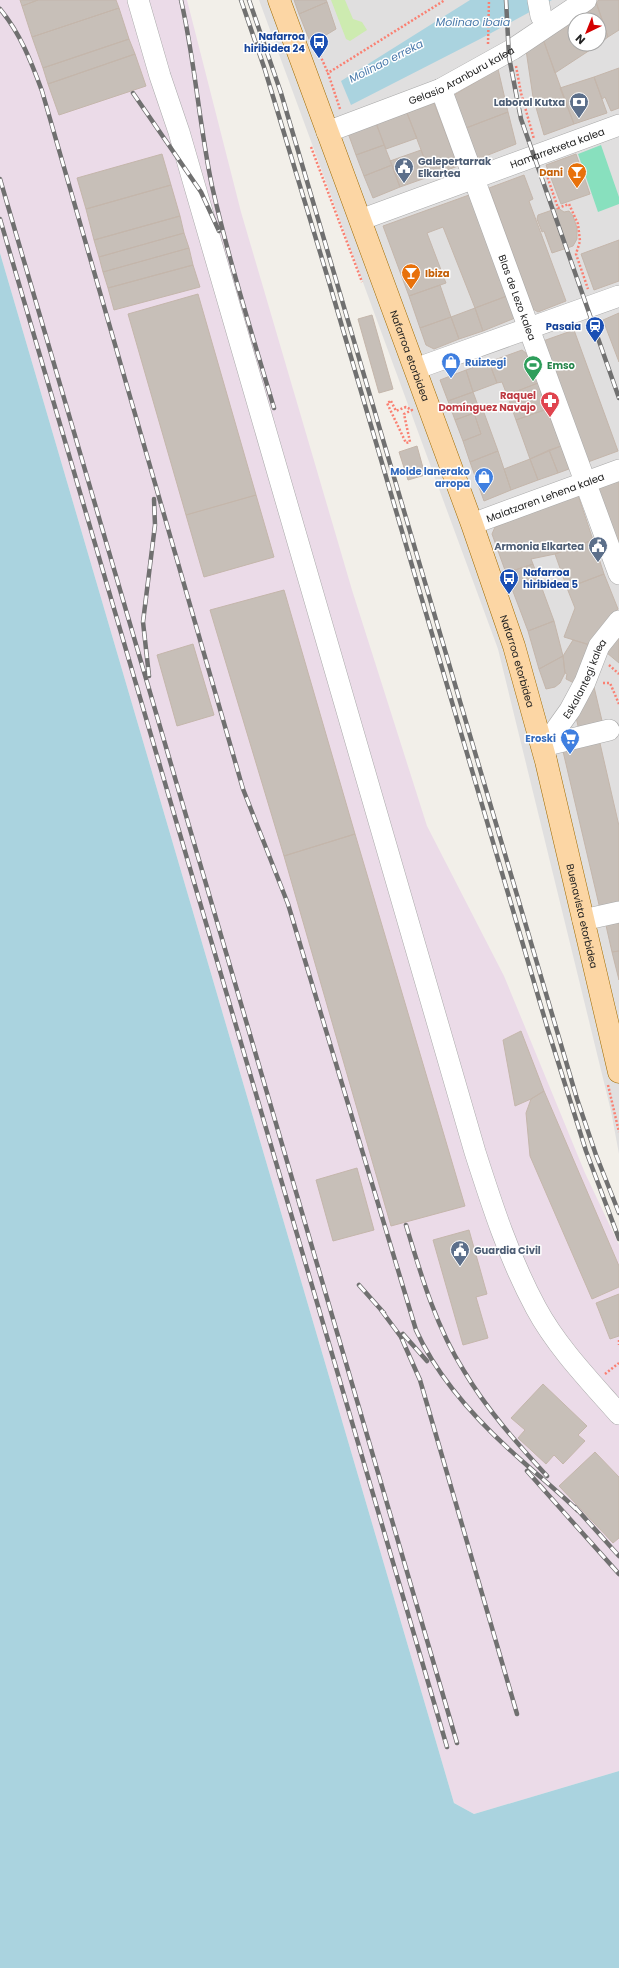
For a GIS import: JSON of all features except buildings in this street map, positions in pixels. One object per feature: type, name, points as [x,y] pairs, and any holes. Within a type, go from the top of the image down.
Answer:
[{"type":"main road","name":"Nafarroa etorbidea","points":[[279,0],[336,129],[360,220],[472,524],[514,646],[546,753]]},
{"type":"main road","name":"Buenavista etorbidea","points":[[546,753],[583,920],[613,1075]]},
{"type":"street","points":[[138,0],[160,76],[181,139],[475,1152],[500,1230],[512,1261],[536,1309],[565,1350],[619,1414]]},
{"type":"street","name":"Gelasio Aranburu kalea","points":[[336,129],[441,89],[513,49],[586,0]]},
{"type":"street","name":"Blas de Lezo kalea","points":[[441,89],[619,574]]},
{"type":"street","name":"Hamarretxeta kalea","points":[[360,220],[619,125]]},
{"type":"street","points":[[426,365],[619,296]]},
{"type":"street","name":"Maiatzaren Lehena kalea","points":[[472,524],[619,470]]},
{"type":"street","name":"Eskalantegi kalea","points":[[546,753],[550,738],[570,710],[586,682],[599,646],[619,621]]},
{"type":"street","points":[[546,753],[609,730]]},
{"type":"street","points":[[583,920],[619,912]]},
{"type":"path","points":[[336,129],[328,73],[445,0]]},
{"type":"path","points":[[488,48],[490,0]]},
{"type":"path","points":[[513,49],[521,93],[539,154],[558,208],[569,204],[577,225],[580,241],[576,254],[594,305]]},
{"type":"path","points":[[311,148],[365,289]]},
{"type":"path","points":[[406,407],[396,411],[391,401],[387,403],[406,443],[410,442],[404,414],[412,410]]},
{"type":"path","points":[[410,403],[414,417]]},
{"type":"path","points":[[586,682],[610,683],[619,704]]},
{"type":"path","points":[[613,1075],[619,1132]]},
{"type":"path","points":[[619,1340],[619,1345]]},
{"type":"shaded area","points":[[0,0],[187,0],[241,212],[352,590],[427,826],[504,976],[585,1173],[619,1245],[619,1771],[474,1814],[454,1803],[0,253]]},
{"type":"shaded area","points":[[259,0],[619,0],[619,1154],[611,1111],[498,649]]},
{"type":"shaded area","points":[[594,925],[597,925],[619,1019],[619,1035]]},
{"type":"green space","points":[[331,0],[345,0],[353,19],[362,22],[367,30],[350,41],[346,39]]},
{"type":"green space","points":[[601,145],[619,197],[619,204],[598,212],[578,154]]},
{"type":"water","name":"Molinao ibaia","points":[[470,0],[552,0],[480,39],[351,105],[341,81]]},
{"type":"water","points":[[0,253],[454,1803],[474,1814],[619,1771],[619,1968],[0,1968]]},
{"type":"railway","points":[[181,0],[190,46],[212,186],[233,270],[274,408]]},
{"type":"railway","points":[[241,0],[265,70],[329,282],[548,1030],[586,1151],[619,1239]]},
{"type":"railway","points":[[249,0],[281,93],[577,1099],[596,1155],[619,1213]]},
{"type":"railway","points":[[506,0],[509,57],[521,119],[619,398]]},
{"type":"railway","points":[[0,9],[19,38],[29,58],[42,91],[243,789],[288,904],[416,1330],[436,1366],[461,1400],[490,1431],[578,1511]]},
{"type":"railway","points":[[133,93],[201,192],[219,231]]},
{"type":"railway","points":[[0,179],[457,1743]]},
{"type":"railway","points":[[0,219],[447,1747]]},
{"type":"railway","points":[[149,676],[143,622],[155,525],[154,499]]},
{"type":"railway","points":[[406,1225],[417,1263],[437,1319],[454,1354],[492,1413],[547,1476]]},
{"type":"railway","points":[[359,1285],[384,1313]]},
{"type":"railway","points":[[381,1310],[401,1337],[420,1380],[517,1714]]},
{"type":"railway","points":[[403,1334],[427,1361]]},
{"type":"railway","points":[[527,1471],[619,1574]]},
{"type":"railway","points":[[575,1507],[619,1556]]},
{"type":"place","name":"Nafarroa hiribidea 24","points":[[319,59]]},
{"type":"place","name":"Laboral Kutxa","points":[[579,119]]},
{"type":"place","name":"Galepertarrak Elkartea","points":[[404,184]]},
{"type":"place","name":"Dani","points":[[577,189]]},
{"type":"place","name":"Ibiza","points":[[411,290]]},
{"type":"place","name":"Pasaia","points":[[595,343]]},
{"type":"place","name":"Ruiztegi","points":[[451,379]]},
{"type":"place","name":"Emso","points":[[533,382]]},
{"type":"place","name":"Raquel Domínguez Navajo","points":[[550,418]]},
{"type":"place","name":"Molde lanerako arropa","points":[[484,494]]},
{"type":"place","name":"Armonia Elkartea","points":[[598,563]]},
{"type":"place","name":"Nafarroa hiribidea 5","points":[[509,595]]},
{"type":"place","name":"Eroski","points":[[570,755]]},
{"type":"place","name":"Guardia Civil","points":[[460,1267]]},
{"type":"water label","name":"Molinao erreka","points":[[386,61]]}]
